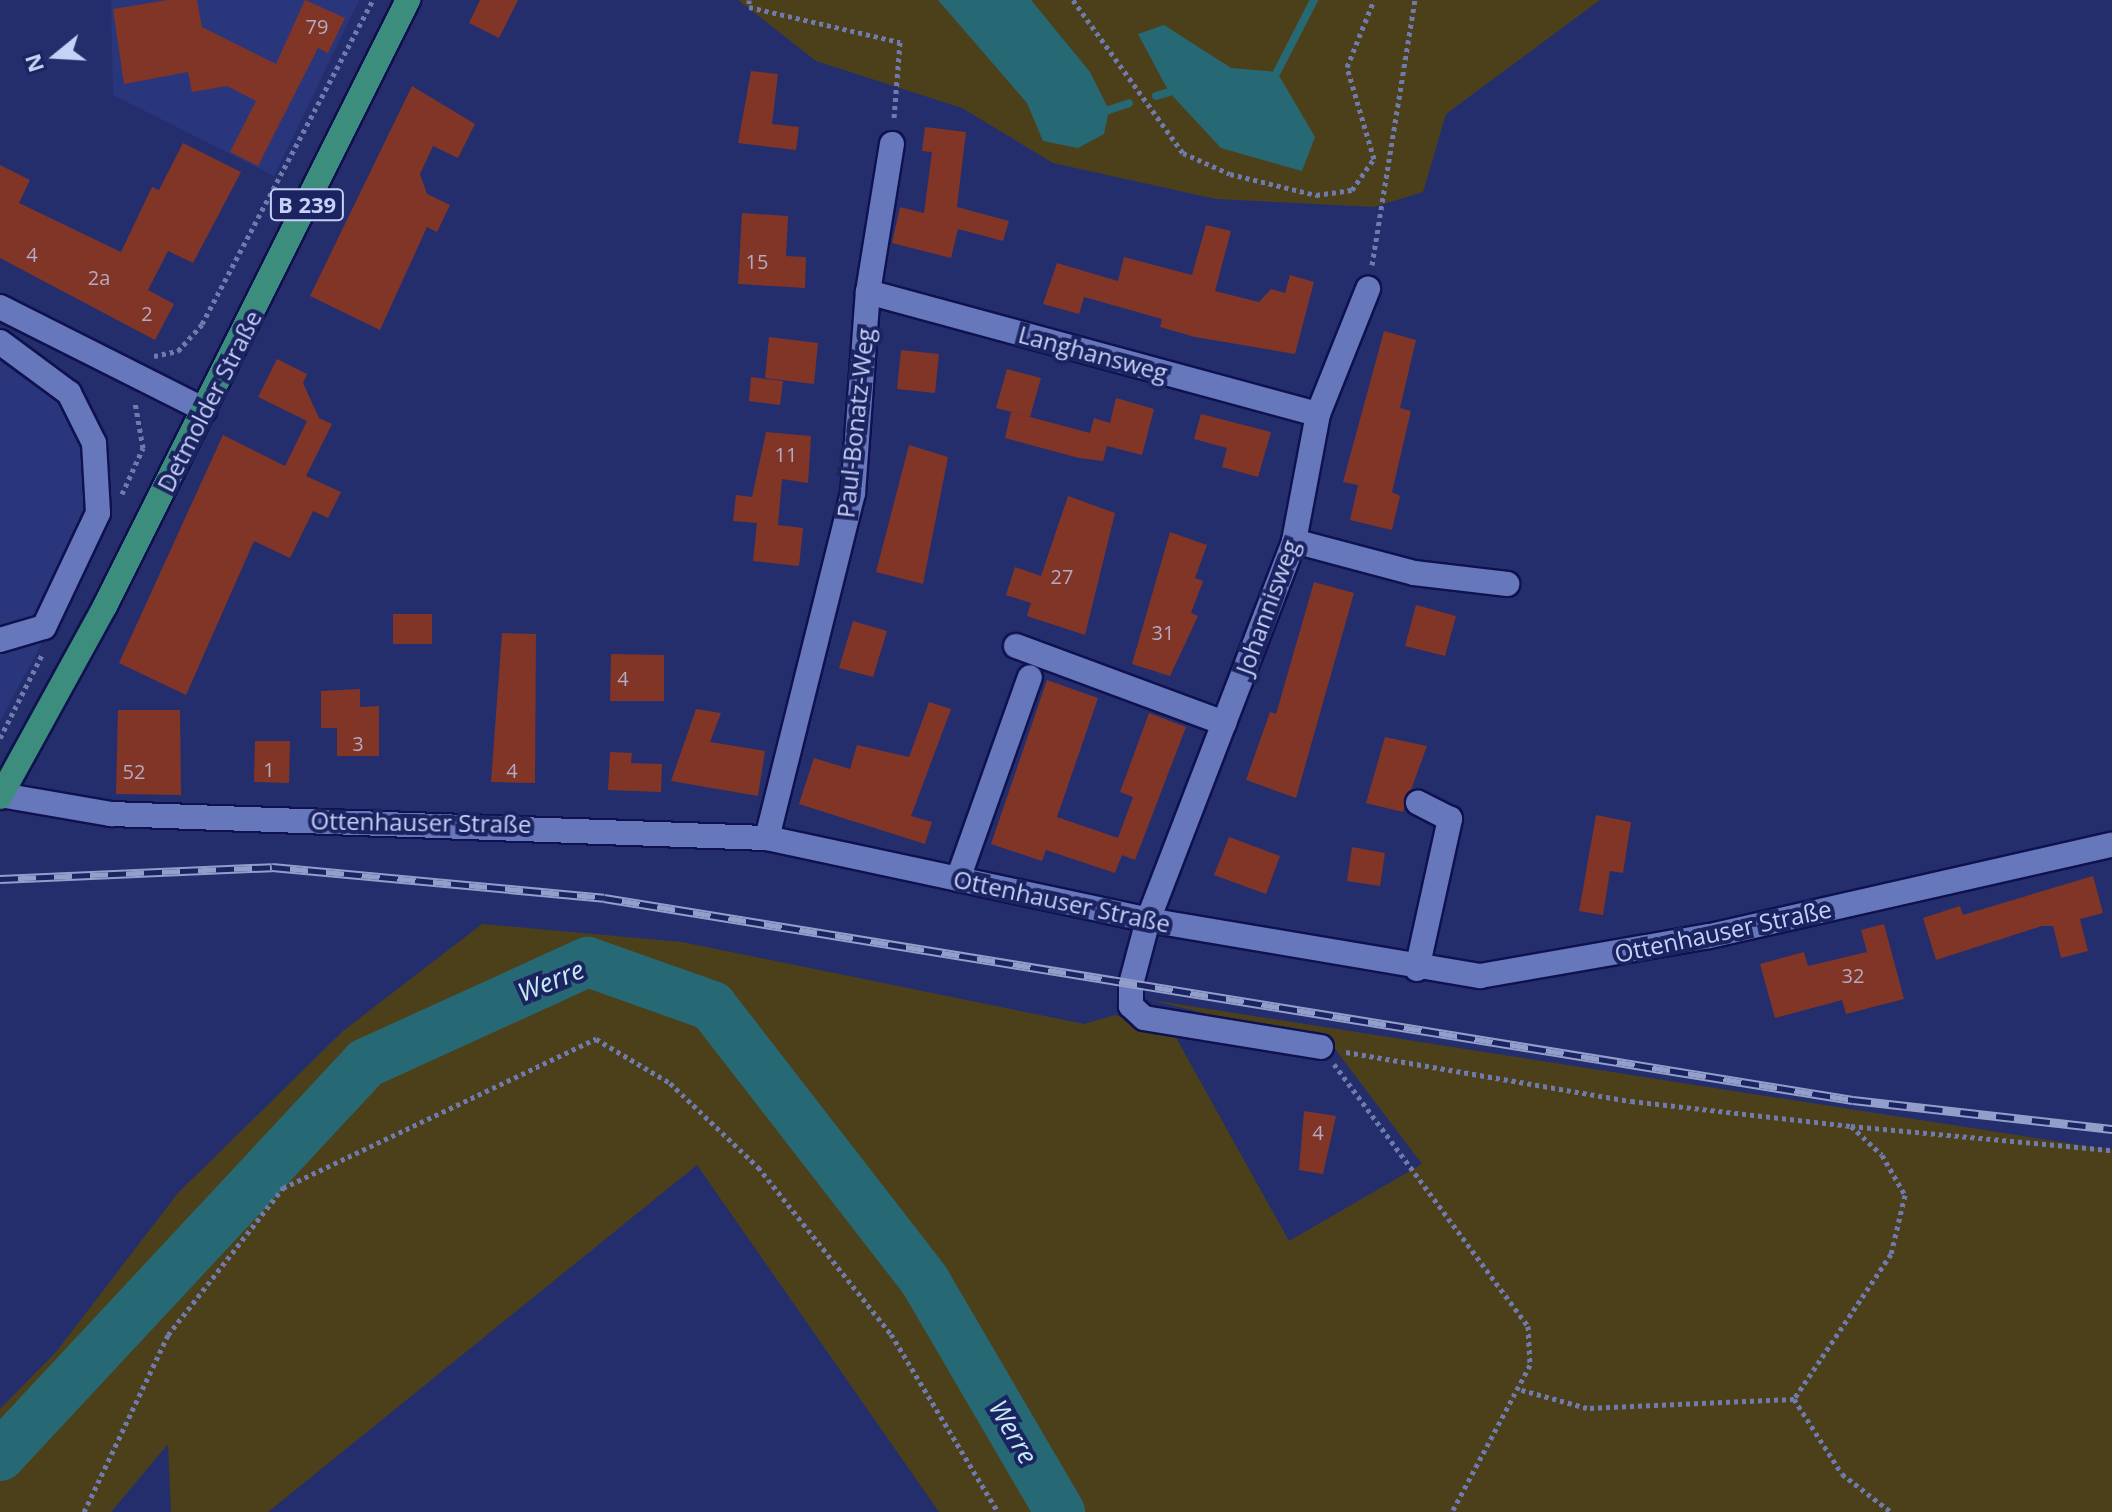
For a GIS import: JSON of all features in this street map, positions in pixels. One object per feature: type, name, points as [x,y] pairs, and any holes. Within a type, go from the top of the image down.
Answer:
[{"type":"main road","name":"Detmolder Straße","points":[[0,796],[205,410],[408,0]]},
{"type":"street","name":"Paul-Bonatz-Weg","points":[[767,838],[853,494],[868,292],[892,144]]},
{"type":"street","name":"Johannisweg","points":[[1321,1047],[1144,1018],[1131,1006],[1131,984],[1148,920],[1294,541],[1318,414],[1368,289]]},
{"type":"street","name":"Langhansweg","points":[[868,292],[1318,414]]},
{"type":"street","points":[[0,307],[205,410]]},
{"type":"street","points":[[0,342],[69,393],[94,443],[98,513],[44,627],[0,640]]},
{"type":"street","points":[[1294,541],[1414,573],[1507,584]]},
{"type":"street","points":[[1016,646],[1224,723]]},
{"type":"street","points":[[958,879],[1030,677]]},
{"type":"street","name":"Ottenhauser Straße","points":[[0,796],[111,814],[767,838],[1148,920],[1417,969],[1480,976],[1563,965],[2112,845]]},
{"type":"street","points":[[1417,969],[1450,819],[1418,803]]},
{"type":"path","points":[[749,0],[749,7],[900,42],[892,144]]},
{"type":"path","points":[[1073,0],[1148,110],[1183,153],[1230,174],[1316,195],[1352,190],[1374,159],[1347,67],[1374,0]]},
{"type":"path","points":[[1368,289],[1415,0]]},
{"type":"path","points":[[84,1512],[168,1335],[283,1188],[596,1039],[670,1083],[758,1167],[891,1334],[998,1512]]},
{"type":"path","points":[[1321,1047],[1631,1101],[1851,1126],[2112,1150]]},
{"type":"path","points":[[1321,1047],[1517,1302],[1528,1326],[1530,1365],[1452,1512]]},
{"type":"path","points":[[1794,1399],[1891,1254],[1905,1195],[1882,1155],[1851,1126]]},
{"type":"path","points":[[1518,1389],[1587,1408],[1794,1399]]},
{"type":"path","points":[[1794,1399],[1842,1474],[1891,1512]]},
{"type":"shaded area","points":[[111,0],[359,0],[274,176],[113,95]]},
{"type":"shaded area","points":[[738,0],[1600,0],[1446,114],[1423,192],[1374,207],[1216,199],[1053,163],[962,108],[816,61]]},
{"type":"shaded area","points":[[938,0],[1031,0],[1090,72],[1109,110],[1104,134],[1078,148],[1043,141],[1027,103]]},
{"type":"shaded area","points":[[1164,25],[1231,68],[1277,72],[1315,137],[1302,171],[1221,148],[1169,92],[1138,34]]},
{"type":"shaded area","points":[[0,338],[60,367],[92,416],[103,530],[0,721]]},
{"type":"shaded area","points":[[482,924],[682,942],[1084,1024],[1115,1015],[1174,1034],[1289,1241],[1422,1164],[1332,1045],[1151,1000],[2112,1150],[2112,1512],[939,1512],[697,1165],[268,1512],[171,1512],[168,1444],[111,1512],[0,1512],[0,1409],[56,1352],[178,1193],[343,1031]]},
{"type":"building","points":[[168,0],[197,0],[202,27],[276,64],[305,0],[345,18],[328,53],[318,48],[258,166],[230,152],[256,101],[227,86],[192,92],[188,72],[124,84],[113,9]]},
{"type":"building","points":[[480,0],[518,0],[499,38],[469,23]]},
{"type":"building","points":[[751,71],[778,74],[772,124],[799,127],[796,150],[738,143]]},
{"type":"building","points":[[412,86],[475,124],[458,158],[433,146],[420,174],[427,194],[450,205],[437,232],[427,227],[380,330],[310,296]]},
{"type":"building","points":[[925,127],[966,132],[957,207],[1009,221],[1003,241],[958,229],[951,258],[892,243],[900,207],[924,213],[932,152],[922,151]]},
{"type":"building","points":[[183,143],[241,172],[193,263],[168,251],[148,290],[174,304],[155,340],[0,258],[0,165],[30,180],[19,203],[121,252],[152,187],[159,190]]},
{"type":"building","points":[[742,213],[788,216],[786,256],[806,257],[805,288],[738,284]]},
{"type":"building","points":[[1206,225],[1231,231],[1215,291],[1259,302],[1271,289],[1285,293],[1290,275],[1314,282],[1295,354],[1195,337],[1160,327],[1162,319],[1084,297],[1079,314],[1043,304],[1057,263],[1118,281],[1124,257],[1192,275]]},
{"type":"building","points":[[1384,331],[1416,340],[1400,408],[1411,411],[1392,492],[1400,496],[1392,530],[1350,520],[1358,485],[1343,482]]},
{"type":"building","points":[[769,337],[818,343],[814,384],[765,378]]},
{"type":"building","points":[[901,350],[939,354],[935,393],[897,389]]},
{"type":"building","points":[[277,359],[307,374],[303,383],[319,418],[332,424],[306,476],[341,492],[328,518],[313,511],[290,558],[254,541],[186,695],[119,663],[223,435],[285,466],[307,421],[258,397]]},
{"type":"building","points":[[1007,369],[1041,378],[1030,417],[996,408]]},
{"type":"building","points":[[751,377],[783,381],[780,405],[749,401]]},
{"type":"building","points":[[1116,398],[1154,409],[1142,455],[1107,446],[1103,461],[1079,458],[1005,438],[1011,412],[1090,433],[1094,418],[1110,423]]},
{"type":"building","points":[[1201,414],[1271,432],[1258,477],[1222,467],[1227,448],[1194,439]]},
{"type":"building","points":[[766,432],[811,436],[808,483],[782,479],[778,525],[803,528],[799,566],[753,561],[757,523],[733,521],[736,495],[752,497]]},
{"type":"building","points":[[909,445],[948,457],[923,584],[876,572]]},
{"type":"building","points":[[1068,496],[1115,513],[1085,635],[1027,616],[1031,603],[1006,595],[1015,567],[1041,576]]},
{"type":"building","points":[[1170,532],[1207,545],[1195,578],[1203,581],[1191,613],[1198,616],[1170,676],[1132,664]]},
{"type":"building","points":[[1314,582],[1354,593],[1296,798],[1246,780],[1270,712],[1276,714]]},
{"type":"building","points":[[1416,605],[1456,616],[1445,656],[1405,646]]},
{"type":"building","points":[[393,614],[432,614],[432,644],[393,644]]},
{"type":"building","points":[[853,621],[887,631],[873,677],[839,668]]},
{"type":"building","points":[[502,633],[536,634],[535,783],[491,782]]},
{"type":"building","points":[[611,654],[664,655],[664,701],[610,701]]},
{"type":"building","points":[[1047,680],[1098,698],[1057,817],[1118,838],[1133,797],[1120,792],[1149,713],[1186,727],[1135,860],[1122,855],[1115,873],[1046,850],[1042,861],[991,844]]},
{"type":"building","points":[[360,689],[360,707],[379,706],[379,756],[337,756],[337,728],[321,728],[321,691]]},
{"type":"building","points":[[929,702],[951,709],[911,816],[932,822],[925,844],[799,804],[814,758],[850,769],[857,745],[909,757]]},
{"type":"building","points":[[696,709],[721,713],[710,742],[765,751],[758,796],[671,781]]},
{"type":"building","points":[[118,710],[180,710],[181,795],[116,794]]},
{"type":"building","points":[[1385,737],[1427,746],[1403,812],[1366,803]]},
{"type":"building","points":[[255,741],[290,741],[289,783],[254,782]]},
{"type":"building","points":[[610,752],[632,753],[631,763],[662,764],[661,792],[608,790]]},
{"type":"building","points":[[1596,815],[1631,822],[1623,873],[1610,871],[1603,915],[1579,911]]},
{"type":"building","points":[[1229,837],[1280,856],[1266,894],[1214,875]]},
{"type":"building","points":[[1352,847],[1385,853],[1380,886],[1347,881]]},
{"type":"building","points":[[2093,876],[2103,913],[2080,919],[2088,951],[2061,958],[2053,926],[2042,926],[1936,960],[1923,918],[1960,906],[1963,915]]},
{"type":"building","points":[[1884,924],[1904,999],[1846,1014],[1842,1000],[1775,1018],[1760,964],[1804,952],[1808,966],[1867,952],[1861,930]]},
{"type":"building","points":[[1304,1111],[1336,1116],[1323,1174],[1299,1170]]},
{"type":"waterway","points":[[1277,72],[1314,0]]},
{"type":"waterway","points":[[1156,96],[1169,92]]},
{"type":"waterway","points":[[1109,110],[1129,103]]},
{"type":"waterway","name":"Werre","points":[[0,1456],[366,1063],[588,962],[712,1006],[925,1281],[1060,1512]]},
{"type":"railway","points":[[0,879],[272,867],[604,898],[1853,1100],[2112,1129]]}]
